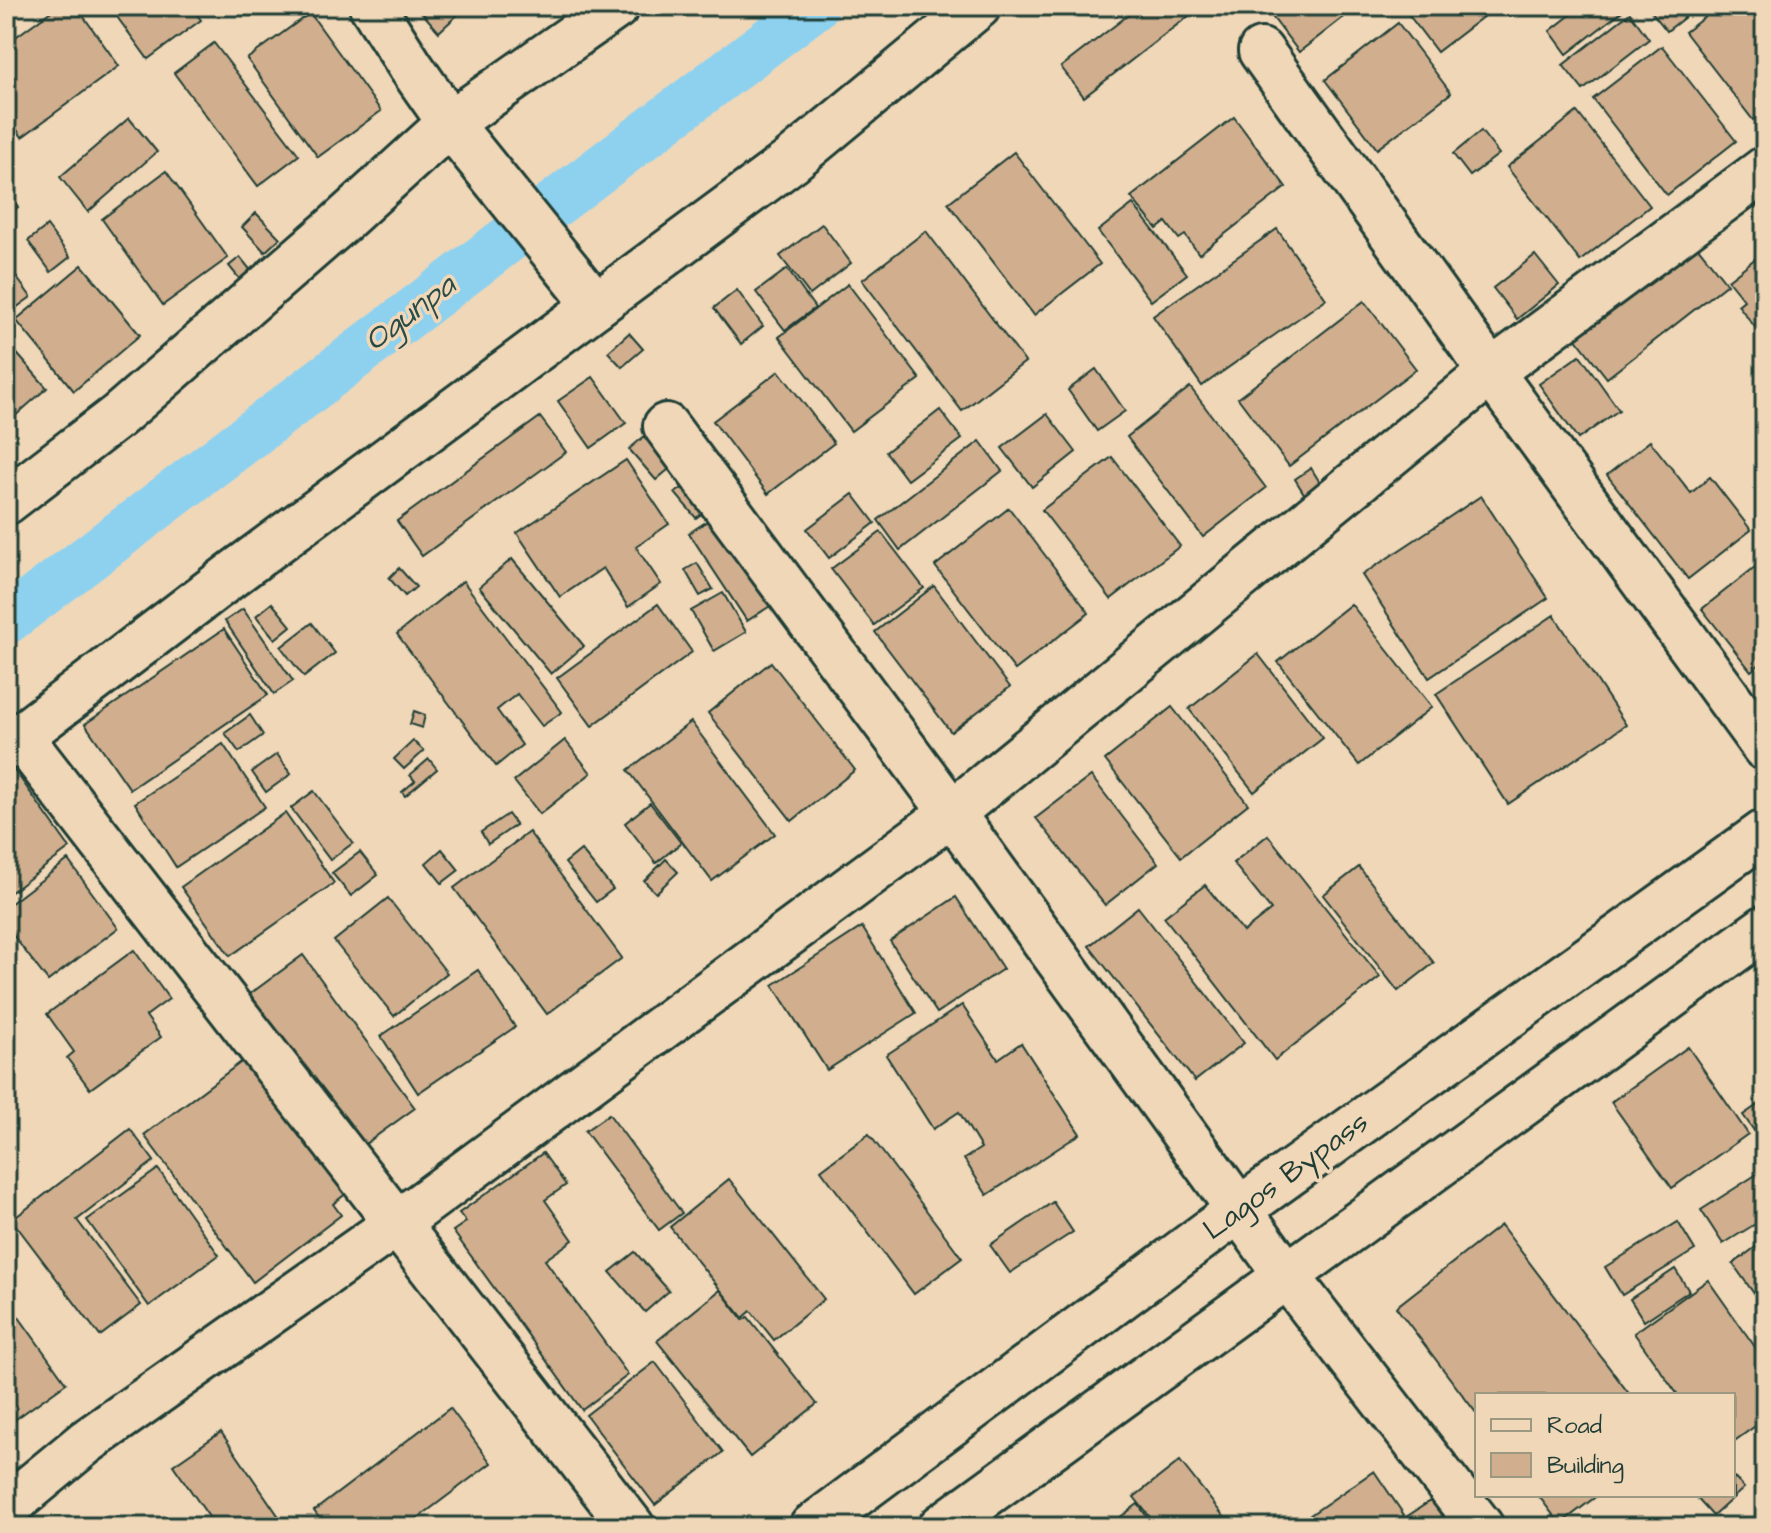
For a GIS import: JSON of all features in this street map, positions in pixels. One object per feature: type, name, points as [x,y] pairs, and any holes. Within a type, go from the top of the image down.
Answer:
[{"type":"street","points":[[372,6],[453,126],[596,305]]},
{"type":"street","points":[[6,502],[118,416],[453,126],[617,6]]},
{"type":"street","points":[[632,1527],[12,741],[791,161],[978,6]]},
{"type":"street","points":[[1261,51],[1765,748]]},
{"type":"street","points":[[6,1508],[86,1442],[396,1224],[952,813],[1491,372],[1765,169]]},
{"type":"street","points":[[666,426],[952,813],[1287,1276],[1481,1527]]},
{"type":"street","name":"Lagos Bypass","points":[[812,1527],[1240,1209],[1765,832]]},
{"type":"street","points":[[941,1527],[1765,928]]},
{"type":"building","points":[[58,6],[76,6],[119,66],[22,137],[6,114],[6,44]]},
{"type":"building","points":[[109,6],[191,6],[201,20],[148,59]]},
{"type":"building","points":[[416,6],[467,6],[439,32]]},
{"type":"building","points":[[1140,6],[1184,6],[1191,14],[1084,97],[1061,67]]},
{"type":"building","points":[[1264,6],[1358,6],[1299,52]]},
{"type":"building","points":[[1402,6],[1497,6],[1437,52]]},
{"type":"building","points":[[1582,6],[1626,8],[1567,54],[1550,31]]},
{"type":"building","points":[[1647,6],[1699,6],[1667,31]]},
{"type":"building","points":[[1719,6],[1765,6],[1765,110],[1753,120],[1685,32]]},
{"type":"building","points":[[310,13],[381,111],[318,157],[247,59]]},
{"type":"building","points":[[1630,13],[1649,39],[1583,90],[1563,65]]},
{"type":"building","points":[[1398,23],[1451,93],[1377,149],[1325,80]]},
{"type":"building","points":[[214,43],[299,155],[258,186],[174,73]]},
{"type":"building","points":[[1662,46],[1736,141],[1667,195],[1593,99]]},
{"type":"building","points":[[1577,112],[1650,206],[1580,261],[1507,167]]},
{"type":"building","points":[[1234,117],[1286,187],[1199,254],[1185,235],[1179,239],[1166,222],[1157,229],[1131,197]]},
{"type":"building","points":[[129,118],[157,152],[88,212],[60,177]]},
{"type":"building","points":[[1481,131],[1499,154],[1470,176],[1453,154]]},
{"type":"building","points":[[1014,152],[1100,264],[1034,315],[948,203]]},
{"type":"building","points":[[166,171],[228,258],[163,305],[102,219]]},
{"type":"building","points":[[6,190],[18,207],[6,216]]},
{"type":"building","points":[[1133,204],[1187,274],[1151,301],[1098,231]]},
{"type":"building","points":[[256,213],[280,238],[265,252],[242,227]]},
{"type":"building","points":[[822,224],[851,263],[810,295],[780,256]]},
{"type":"building","points":[[47,226],[70,257],[51,272],[28,241]]},
{"type":"building","points":[[1277,229],[1326,299],[1202,386],[1153,316]]},
{"type":"building","points":[[926,231],[1025,362],[962,411],[862,280]]},
{"type":"building","points":[[1690,237],[1727,284],[1607,378],[1571,332]]},
{"type":"building","points":[[1765,251],[1765,340],[1738,305],[1744,300],[1728,280]]},
{"type":"building","points":[[1535,255],[1559,285],[1517,319],[1493,288]]},
{"type":"building","points":[[240,257],[253,273],[242,282],[229,266]]},
{"type":"building","points":[[6,263],[31,297],[6,315]]},
{"type":"building","points":[[82,265],[140,335],[74,391],[16,320]]},
{"type":"building","points":[[787,269],[815,308],[785,330],[756,292]]},
{"type":"building","points":[[848,284],[920,379],[851,431],[779,337]]},
{"type":"building","points":[[737,290],[763,326],[741,344],[714,308]]},
{"type":"building","points":[[1364,301],[1416,369],[1289,466],[1238,398]]},
{"type":"building","points":[[629,333],[643,349],[622,367],[608,352]]},
{"type":"building","points":[[6,341],[47,388],[6,424]]},
{"type":"building","points":[[1580,355],[1619,410],[1578,439],[1539,384]]},
{"type":"building","points":[[1096,369],[1125,411],[1097,431],[1068,390]]},
{"type":"building","points":[[779,371],[834,443],[768,494],[713,421]]},
{"type":"building","points":[[593,377],[626,423],[591,448],[558,401]]},
{"type":"building","points":[[1190,387],[1266,488],[1203,537],[1127,437]]},
{"type":"building","points":[[940,410],[962,439],[907,480],[886,452]]},
{"type":"building","points":[[1047,414],[1076,452],[1032,487],[1002,448]]},
{"type":"building","points":[[540,417],[566,452],[422,556],[397,521]]},
{"type":"building","points":[[647,434],[675,464],[656,480],[629,449]]},
{"type":"building","points":[[980,441],[1002,471],[900,550],[878,520]]},
{"type":"building","points":[[1650,441],[1691,493],[1710,477],[1751,530],[1688,579],[1607,475]]},
{"type":"building","points":[[1112,457],[1180,546],[1111,599],[1042,510]]},
{"type":"building","points":[[626,460],[669,524],[636,547],[661,584],[628,607],[603,568],[560,597],[517,533]]},
{"type":"building","points":[[1311,468],[1324,489],[1308,500],[1295,479]]},
{"type":"building","points":[[688,484],[708,509],[696,518],[675,493]]},
{"type":"building","points":[[853,494],[875,523],[829,558],[807,529]]},
{"type":"building","points":[[1481,496],[1548,598],[1429,678],[1362,575]]},
{"type":"building","points":[[1009,508],[1089,613],[1015,670],[935,566]]},
{"type":"building","points":[[720,513],[778,601],[747,621],[689,533]]},
{"type":"building","points":[[881,532],[924,588],[874,625],[831,569]]},
{"type":"building","points":[[512,559],[584,646],[551,674],[479,587]]},
{"type":"building","points":[[1765,559],[1765,660],[1751,671],[1702,609]]},
{"type":"building","points":[[697,563],[713,589],[700,596],[685,570]]},
{"type":"building","points":[[399,568],[416,587],[405,596],[389,578]]},
{"type":"building","points":[[463,581],[562,712],[542,726],[517,694],[497,710],[522,745],[496,766],[397,634]]},
{"type":"building","points":[[934,586],[1010,687],[951,732],[875,632]]},
{"type":"building","points":[[723,593],[746,632],[714,651],[691,611]]},
{"type":"building","points":[[272,603],[291,626],[275,639],[256,616]]},
{"type":"building","points":[[658,604],[692,652],[592,726],[557,678]]},
{"type":"building","points":[[1351,604],[1432,707],[1359,765],[1278,662]]},
{"type":"building","points":[[243,609],[293,681],[274,694],[225,621]]},
{"type":"building","points":[[1554,615],[1626,725],[1508,804],[1436,694]]},
{"type":"building","points":[[312,623],[335,653],[304,677],[281,647]]},
{"type":"building","points":[[224,629],[268,695],[130,789],[85,724]]},
{"type":"building","points":[[1258,654],[1323,738],[1254,792],[1189,709]]},
{"type":"building","points":[[771,662],[855,770],[792,821],[708,713]]},
{"type":"building","points":[[1172,707],[1248,804],[1181,857],[1105,760]]},
{"type":"building","points":[[414,711],[425,715],[422,728],[410,724]]},
{"type":"building","points":[[250,715],[263,735],[239,752],[225,733]]},
{"type":"building","points":[[691,722],[775,834],[712,881],[628,770]]},
{"type":"building","points":[[565,740],[591,773],[540,814],[514,781]]},
{"type":"building","points":[[413,741],[424,751],[404,769],[394,759]]},
{"type":"building","points":[[223,744],[265,807],[176,867],[135,803]]},
{"type":"building","points":[[277,754],[291,774],[266,792],[252,772]]},
{"type":"building","points":[[429,759],[437,769],[405,796],[402,792],[415,781],[410,775]]},
{"type":"building","points":[[15,771],[70,848],[6,896],[6,777]]},
{"type":"building","points":[[1091,776],[1158,863],[1105,905],[1036,818]]},
{"type":"building","points":[[314,791],[353,843],[330,860],[291,808]]},
{"type":"building","points":[[650,803],[681,843],[656,863],[625,823]]},
{"type":"building","points":[[285,813],[334,883],[230,956],[181,887]]},
{"type":"building","points":[[508,814],[516,825],[488,844],[481,832]]},
{"type":"building","points":[[529,832],[622,958],[547,1014],[454,888]]},
{"type":"building","points":[[1268,835],[1380,977],[1275,1060],[1164,917],[1205,885],[1243,932],[1271,910],[1233,863]]},
{"type":"building","points":[[442,849],[459,870],[442,883],[426,863]]},
{"type":"building","points":[[581,850],[613,889],[596,902],[565,863]]},
{"type":"building","points":[[360,852],[378,875],[351,896],[332,873]]},
{"type":"building","points":[[666,859],[678,872],[656,893],[644,881]]},
{"type":"building","points":[[68,860],[118,928],[48,981],[6,926],[6,907]]},
{"type":"building","points":[[1359,867],[1434,963],[1398,991],[1323,895]]},
{"type":"building","points":[[956,897],[1003,969],[937,1013],[890,941]]},
{"type":"building","points":[[388,898],[447,973],[394,1016],[334,941]]},
{"type":"building","points":[[1138,907],[1244,1043],[1195,1081],[1089,946]]},
{"type":"building","points":[[862,927],[916,1013],[827,1070],[773,985]]},
{"type":"building","points":[[134,950],[169,999],[146,1016],[161,1037],[90,1089],[67,1058],[74,1052],[47,1014]]},
{"type":"building","points":[[303,955],[415,1108],[361,1147],[250,994]]},
{"type":"building","points":[[478,970],[515,1027],[418,1093],[381,1036]]},
{"type":"building","points":[[962,1005],[998,1059],[1021,1043],[1080,1134],[987,1195],[964,1159],[981,1148],[959,1112],[933,1129],[886,1055]]},
{"type":"building","points":[[1688,1047],[1748,1134],[1672,1188],[1611,1102]]},
{"type":"building","points":[[248,1057],[348,1192],[333,1204],[341,1215],[253,1282],[144,1135]]},
{"type":"building","points":[[1765,1100],[1765,1146],[1743,1115]]},
{"type":"building","points":[[609,1114],[682,1213],[659,1230],[585,1131]]},
{"type":"building","points":[[130,1129],[154,1161],[77,1220],[141,1305],[100,1336],[12,1220]]},
{"type":"building","points":[[869,1134],[962,1258],[914,1294],[821,1170]]},
{"type":"building","points":[[543,1153],[566,1185],[545,1200],[573,1240],[545,1260],[628,1375],[582,1410],[453,1231],[466,1222],[459,1213]]},
{"type":"building","points":[[158,1169],[219,1255],[149,1306],[87,1220]]},
{"type":"building","points":[[1765,1169],[1765,1218],[1723,1244],[1701,1210]]},
{"type":"building","points":[[729,1179],[824,1299],[774,1340],[751,1311],[743,1318],[670,1227]]},
{"type":"building","points":[[1053,1202],[1073,1232],[1010,1273],[990,1245]]},
{"type":"building","points":[[1678,1222],[1695,1250],[1622,1295],[1605,1267]]},
{"type":"building","points":[[1501,1225],[1628,1393],[1475,1393],[1475,1411],[1396,1307]]},
{"type":"building","points":[[1765,1240],[1765,1309],[1733,1264]]},
{"type":"building","points":[[635,1252],[669,1291],[645,1312],[610,1272]]},
{"type":"building","points":[[1675,1269],[1689,1291],[1644,1321],[1630,1299]]},
{"type":"building","points":[[1708,1280],[1765,1361],[1765,1419],[1735,1441],[1735,1393],[1677,1393],[1634,1333]]},
{"type":"building","points":[[720,1290],[743,1320],[748,1317],[817,1404],[750,1457],[657,1341]]},
{"type":"building","points":[[6,1299],[66,1383],[6,1426]]},
{"type":"building","points":[[655,1362],[723,1452],[655,1505],[586,1415]]},
{"type":"building","points":[[450,1408],[491,1463],[406,1527],[326,1527],[314,1511]]},
{"type":"building","points":[[221,1432],[286,1527],[216,1527],[173,1465]]},
{"type":"building","points":[[1180,1461],[1232,1527],[1158,1527],[1134,1497]]},
{"type":"building","points":[[1374,1471],[1404,1515],[1386,1527],[1293,1527]]},
{"type":"building","points":[[1735,1478],[1744,1488],[1735,1496]]},
{"type":"building","points":[[1540,1497],[1595,1497],[1560,1524]]},
{"type":"building","points":[[1696,1497],[1734,1497],[1713,1516]]},
{"type":"building","points":[[1432,1500],[1449,1527],[1391,1527]]},
{"type":"building","points":[[1138,1504],[1154,1527],[1107,1527]]},
{"type":"waterway","name":"Ogunpa","points":[[6,621],[815,6]]}]
